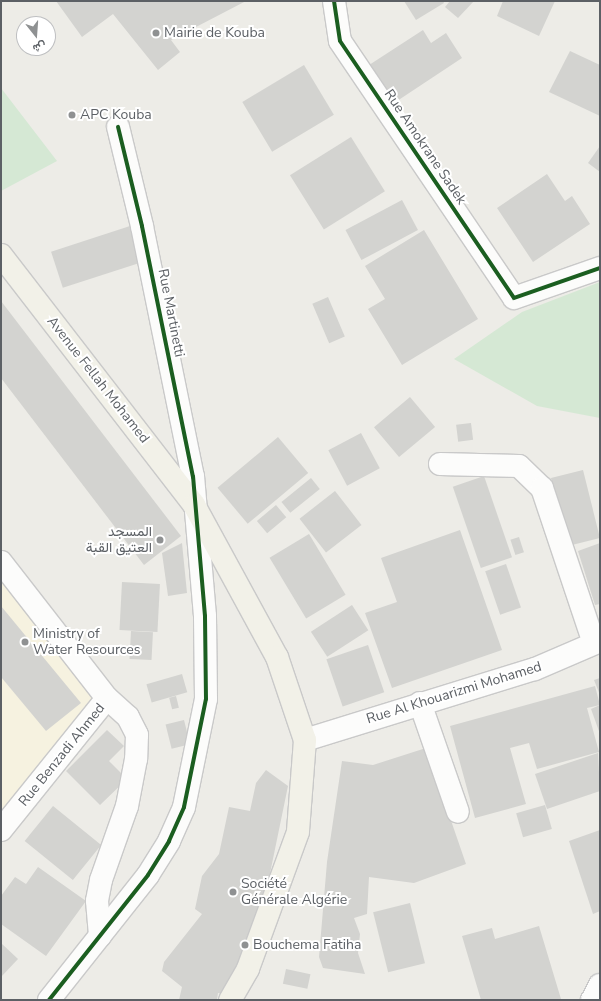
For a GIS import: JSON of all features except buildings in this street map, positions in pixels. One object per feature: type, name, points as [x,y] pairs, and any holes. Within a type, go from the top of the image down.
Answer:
[{"type":"main road","name":"Avenue Fellah Mohamed","points":[[1,255],[194,505],[277,657],[305,740]]},
{"type":"main road","points":[[230,1000],[248,969],[298,832],[305,740]]},
{"type":"street","name":"Rue Amokrane Sadek","points":[[334,1],[340,41],[514,298],[600,268]]},
{"type":"street","name":"Rue Martinetti","points":[[49,1000],[148,875],[184,807],[206,698],[205,616],[194,505],[193,477],[146,241],[118,127]]},
{"type":"street","points":[[440,464],[519,466],[542,488],[597,642]]},
{"type":"street","points":[[1,562],[107,698],[128,717],[136,735],[136,759],[127,806],[101,880],[97,901],[100,936]]},
{"type":"street","name":"Rue Al Khouarizmi Mohamed","points":[[305,740],[420,703],[535,669],[597,642]]},
{"type":"street","name":"Rue Benzadi Ahmed","points":[[1,830],[107,698]]},
{"type":"street","points":[[420,703],[458,812]]},
{"type":"street","points":[[592,1000],[600,985]]},
{"type":"shaded area","name":"Ministry of Water Resources","points":[[1,581],[96,702],[1,811]]},
{"type":"green space","points":[[1,88],[57,161],[1,191]]},
{"type":"green space","points":[[600,282],[600,418],[537,406],[454,359],[522,312]]},
{"type":"cycle path","points":[[334,1],[340,41],[514,298],[600,268]]},
{"type":"cycle path","points":[[49,1000],[148,875],[169,841],[184,807],[206,699],[205,616],[193,477],[142,226],[118,127]]},
{"type":"place","name":"Mairie de Kouba","points":[[156,33]]},
{"type":"place","name":"APC Kouba","points":[[72,115]]},
{"type":"place","name":"المسجد العتيق القبة","points":[[160,540]]},
{"type":"place","name":"Ministry of Water Resources","points":[[25,642]]},
{"type":"place","name":"Société Générale Algérie","points":[[233,892]]},
{"type":"place","name":"Bouchema Fatiha","points":[[245,945]]}]
